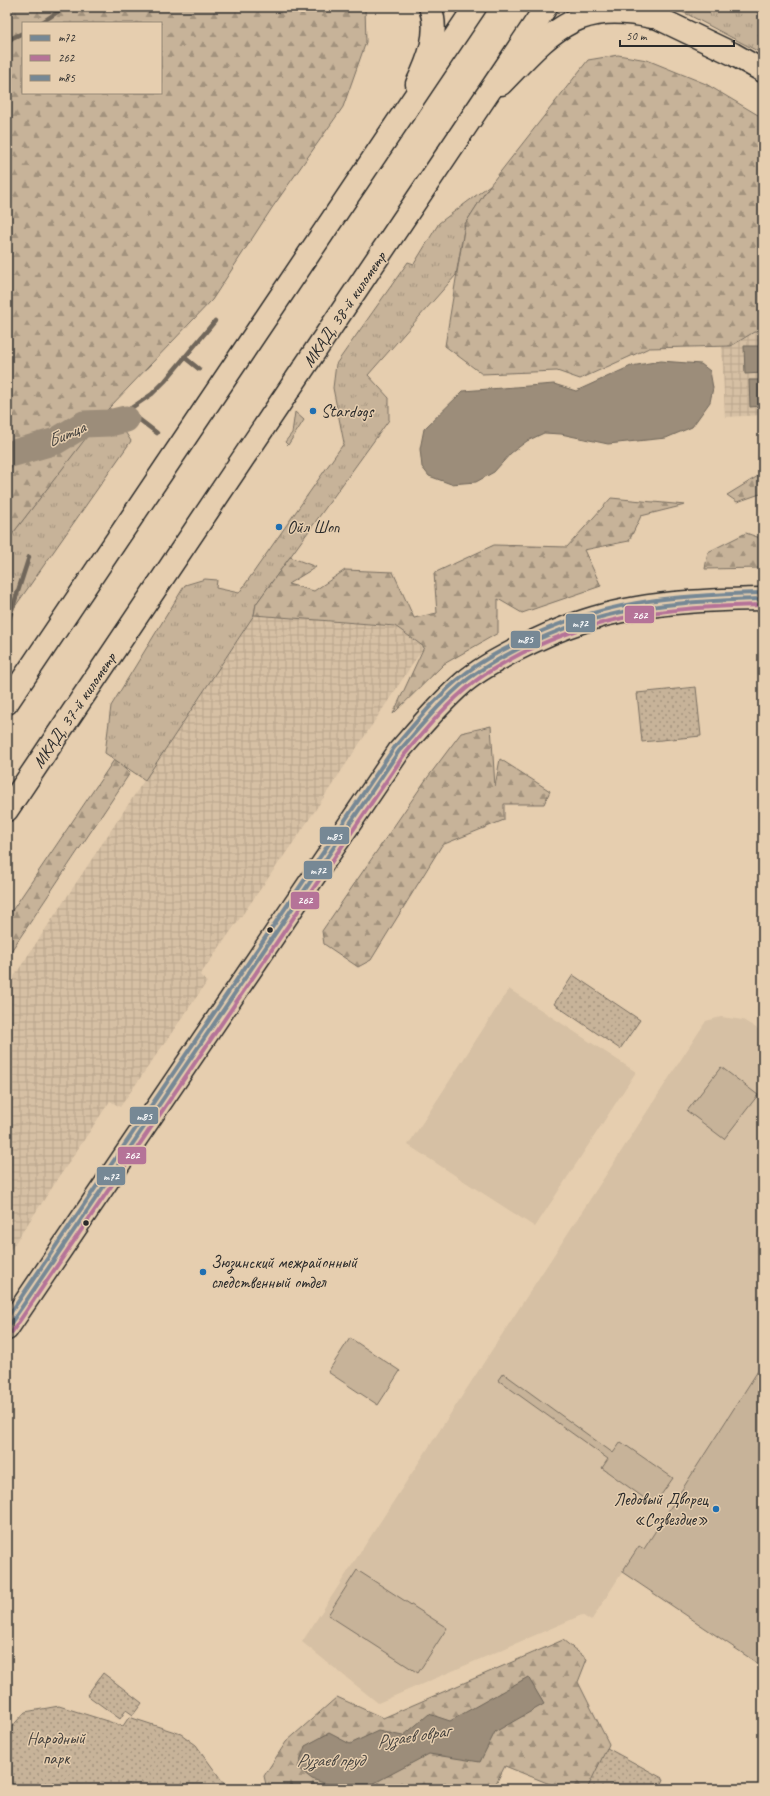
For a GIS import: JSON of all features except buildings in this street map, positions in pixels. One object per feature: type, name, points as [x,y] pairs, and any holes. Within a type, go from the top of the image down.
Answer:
[{"type":"main road","points":[[406,110],[425,68],[432,46],[434,29],[430,7]]},
{"type":"main road","points":[[7,703],[475,7]]},
{"type":"main road","name":"МКАД, 38-й километр","points":[[141,610],[546,7]]},
{"type":"main road","points":[[480,105],[544,40],[566,24],[587,14],[610,11],[643,12],[690,33],[763,71]]},
{"type":"main road","points":[[7,1329],[399,751],[434,711],[464,682],[494,661],[544,635],[585,620],[639,607],[707,600],[763,599]]},
{"type":"main road","name":"МКАД, 37-й километр","points":[[7,810],[141,610]]},
{"type":"shaded area","points":[[763,322],[763,415],[725,417],[721,323]]},
{"type":"shaded area","points":[[254,615],[395,626],[424,647],[302,830],[200,975],[207,982],[120,1107],[110,1101],[7,1255],[7,987]]},
{"type":"shaded area","points":[[509,989],[636,1072],[535,1227],[408,1145]]},
{"type":"shaded area","points":[[721,1017],[743,1020],[763,1032],[763,1363],[644,1549],[639,1546],[591,1621],[582,1615],[378,1703],[302,1642],[706,1021]]},
{"type":"green space","points":[[7,7],[365,7],[366,42],[343,107],[272,208],[212,300],[109,408],[7,541]]},
{"type":"green space","points":[[670,7],[763,7],[763,54],[689,15]]},
{"type":"green space","points":[[618,55],[647,60],[706,84],[763,118],[763,332],[754,332],[731,346],[649,348],[580,379],[557,371],[482,374],[445,346],[465,224],[490,185],[588,60]]},
{"type":"green space","points":[[490,185],[465,224],[456,275],[368,375],[389,398],[389,420],[256,604],[254,615],[145,780],[105,753],[111,706],[185,585],[205,579],[217,580],[216,588],[239,593],[344,443],[333,388],[336,364],[408,262],[414,264],[439,223]]},
{"type":"green space","points":[[109,407],[131,441],[7,618],[7,541]]},
{"type":"green space","points":[[295,412],[304,420],[288,445],[285,442],[292,433]]},
{"type":"green space","points":[[763,473],[763,493],[737,502],[727,495]]},
{"type":"green space","points":[[611,498],[685,505],[641,516],[629,541],[584,550],[601,586],[522,613],[498,599],[498,633],[444,664],[393,714],[424,647],[395,626],[254,615],[256,604],[290,557],[316,567],[288,584],[314,591],[345,570],[393,572],[414,618],[437,613],[434,573],[494,545],[567,547]]},
{"type":"green space","points":[[746,533],[763,539],[763,568],[705,569],[708,552]]},
{"type":"green space","points":[[696,687],[701,736],[642,742],[637,693]]},
{"type":"green space","points":[[491,726],[495,786],[500,759],[550,791],[544,804],[504,804],[504,820],[442,845],[371,960],[358,967],[324,944],[322,931],[425,781],[461,733]]},
{"type":"green space","points":[[114,760],[130,773],[7,957],[7,918]]},
{"type":"green space","points":[[573,975],[640,1020],[620,1049],[554,1004]]},
{"type":"green space","points":[[721,1067],[758,1095],[724,1139],[687,1111]]},
{"type":"green space","points":[[350,1338],[400,1371],[378,1405],[328,1372]]},
{"type":"green space","name":"Ледовый Дворец «Созвездие»","points":[[763,1363],[763,1667],[622,1572],[639,1546],[644,1549]]},
{"type":"green space","points":[[503,1373],[613,1453],[621,1442],[673,1478],[654,1505],[602,1468],[608,1459],[498,1380]]},
{"type":"green space","points":[[357,1570],[447,1628],[418,1673],[328,1615]]},
{"type":"green space","points":[[563,1640],[587,1659],[578,1682],[609,1744],[591,1789],[562,1789],[505,1766],[493,1789],[267,1789],[264,1776],[286,1742],[337,1697],[383,1718]]},
{"type":"green space","points":[[103,1673],[142,1703],[133,1715],[126,1710],[120,1719],[87,1695]]},
{"type":"green space","name":"Народный парк","points":[[59,1706],[123,1726],[129,1717],[181,1734],[196,1745],[228,1789],[7,1789],[7,1732],[25,1712]]},
{"type":"green space","points":[[607,1748],[664,1779],[660,1789],[587,1789]]},
{"type":"water","points":[[744,346],[763,346],[763,373],[745,374]]},
{"type":"water","points":[[661,361],[701,364],[710,371],[713,388],[710,402],[692,427],[666,438],[608,444],[561,434],[544,433],[527,441],[511,453],[494,472],[476,482],[451,484],[429,476],[422,467],[420,449],[424,429],[463,391],[554,384],[576,391],[631,366]]},
{"type":"water","points":[[749,380],[763,380],[763,406],[750,407]]},
{"type":"water","name":"Рузаев пруд","points":[[528,1677],[544,1704],[495,1732],[480,1762],[429,1754],[365,1788],[349,1789],[341,1789],[312,1779],[298,1768],[305,1746],[329,1733],[350,1744],[378,1731],[403,1736],[429,1714],[450,1721]]},
{"type":"waterway","points":[[42,22],[65,7]]},
{"type":"waterway","points":[[7,43],[12,38],[22,33]]},
{"type":"waterway","points":[[109,423],[152,394],[165,381],[215,321]]},
{"type":"waterway","points":[[184,357],[199,369]]},
{"type":"waterway","name":"Битца","points":[[127,410],[157,433]]},
{"type":"waterway","name":"Битца","points":[[7,455],[56,441],[84,424],[109,423],[126,419]]},
{"type":"waterway","points":[[7,625],[29,557]]},
{"type":"transit line","name":"т85","points":[[7,1318],[394,748],[446,690],[472,669],[496,654],[545,630],[576,618],[606,609],[636,603],[697,596],[763,593]]},
{"type":"transit line","name":"т72","points":[[7,1329],[399,751],[449,696],[480,670],[520,648],[579,623],[638,609],[699,602],[763,599]]},
{"type":"transit line","name":"262","points":[[12,1332],[404,755],[454,699],[479,679],[503,663],[522,653],[581,629],[610,621],[670,611],[763,605]]},
{"type":"place","name":"Stardogs","points":[[313,411]]},
{"type":"place","name":"Ойл Шоп","points":[[279,527]]},
{"type":"place","name":"Зюзинский межрайонный следственный отдел","points":[[203,1272]]},
{"type":"place","name":"Ледовый Дворец «Созвездие»","points":[[716,1509]]},
{"type":"water label","name":"Рузаев овраг","points":[[413,1736]]}]
